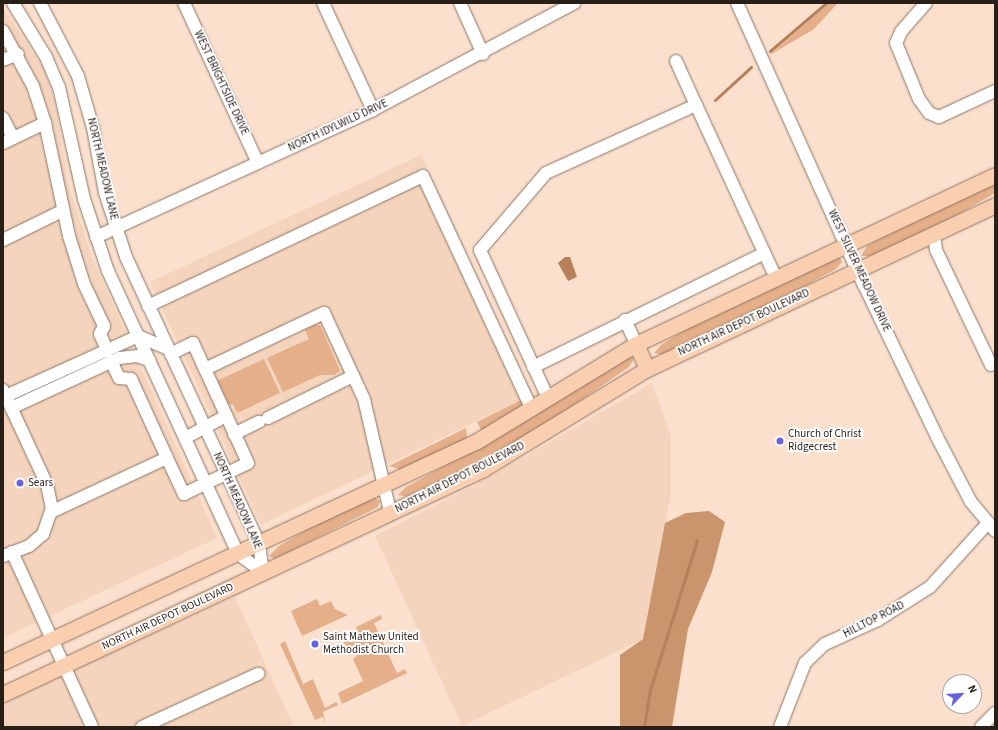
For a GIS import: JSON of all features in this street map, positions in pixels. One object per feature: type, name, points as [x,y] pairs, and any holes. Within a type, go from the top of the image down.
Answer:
[{"type":"main road","points":[[3,662],[238,554],[477,441],[532,410],[548,398],[636,344],[995,175]]},
{"type":"main road","name":"NORTH AIR DEPOT BOULEVARD","points":[[3,694],[503,458],[647,369],[995,205]]},
{"type":"main road","points":[[636,344],[647,369]]},
{"type":"street","name":"NORTH MEADOW LANE","points":[[13,3],[46,57],[59,87],[96,237],[138,336],[238,554],[263,572]]},
{"type":"street","name":"NORTH MEADOW LANE","points":[[40,3],[78,76],[115,228],[148,306],[259,544],[263,572]]},
{"type":"street","name":"WEST BRIGHTSIDE DRIVE","points":[[184,3],[258,163]]},
{"type":"street","points":[[323,3],[373,110]]},
{"type":"street","points":[[460,3],[483,54]]},
{"type":"street","name":"NORTH IDYLWILD DRIVE","points":[[96,237],[373,110],[483,54],[574,3]]},
{"type":"street","name":"WEST SILVER MEADOW DRIVE","points":[[737,3],[846,245],[937,437],[991,527]]},
{"type":"street","points":[[926,3],[901,32],[896,43],[919,99],[929,113],[939,117],[995,91]]},
{"type":"street","points":[[3,30],[18,54],[45,123],[62,211],[84,284],[104,326],[100,334],[107,350]]},
{"type":"street","points":[[3,60],[18,54]]},
{"type":"street","points":[[676,61],[776,278]]},
{"type":"street","points":[[548,398],[480,250],[481,245],[546,173],[696,105]]},
{"type":"street","points":[[3,118],[8,141],[45,123]]},
{"type":"street","points":[[148,306],[423,176],[532,410]]},
{"type":"street","points":[[4,236],[62,211]]},
{"type":"street","points":[[934,234],[936,250],[991,365],[995,363]]},
{"type":"street","points":[[533,367],[625,320],[765,253]]},
{"type":"street","points":[[205,369],[324,313],[353,376],[372,426],[383,486],[390,512]]},
{"type":"street","points":[[625,320],[636,344]]},
{"type":"street","points":[[92,727],[7,554],[29,546],[44,534],[51,512],[47,485],[4,393],[138,336],[169,351],[193,343],[248,463],[227,475],[184,494],[131,379],[119,378],[111,362]]},
{"type":"street","points":[[11,408],[128,355],[149,360]]},
{"type":"street","points":[[234,434],[353,376]]},
{"type":"street","points":[[185,438],[226,416]]},
{"type":"street","points":[[51,512],[167,458]]},
{"type":"street","name":"HILLTOP ROAD","points":[[780,727],[805,663],[825,644],[878,620],[930,587],[991,527]]},
{"type":"street","points":[[142,727],[258,674]]},
{"type":"street","points":[[981,727],[995,713]]},
{"type":"shaded area","points":[[829,3],[838,3],[814,29],[770,55]]},
{"type":"shaded area","points":[[3,7],[44,69],[55,103],[69,187],[92,257],[217,538],[3,638]]},
{"type":"shaded area","points":[[421,155],[531,395],[261,525],[150,282]]},
{"type":"shaded area","points":[[995,183],[995,193],[957,215],[871,256],[861,256],[867,246],[908,223]]},
{"type":"shaded area","points":[[565,257],[570,257],[577,277],[568,281],[558,263]]},
{"type":"shaded area","points":[[840,258],[842,262],[836,269],[781,299],[663,355],[654,353],[662,344],[697,323],[829,259]]},
{"type":"shaded area","points":[[315,325],[320,325],[340,371],[334,375],[320,375],[283,392],[267,358],[309,339],[305,330]]},
{"type":"shaded area","points":[[629,356],[634,359],[629,367],[513,447],[409,497],[398,495],[406,487],[508,431]]},
{"type":"shaded area","points":[[264,359],[280,393],[237,413],[233,404],[229,405],[217,381]]},
{"type":"shaded area","points":[[652,383],[671,436],[671,494],[643,639],[462,726],[375,536],[475,485]]},
{"type":"shaded area","points":[[521,400],[525,409],[481,430],[477,422]]},
{"type":"shaded area","points":[[466,428],[467,439],[403,470],[389,466]]},
{"type":"shaded area","points":[[374,497],[380,501],[378,507],[275,559],[269,556],[279,546],[313,526]]},
{"type":"shaded area","points":[[709,511],[725,522],[712,572],[688,629],[672,727],[620,727],[620,655],[643,639],[665,523],[686,513]]},
{"type":"shaded area","points":[[235,597],[294,727],[3,727],[3,701]]},
{"type":"shaded area","points":[[317,599],[320,606],[331,601],[335,609],[348,615],[302,636],[291,611]]},
{"type":"shaded area","points":[[381,615],[382,619],[374,623],[397,673],[405,669],[407,673],[342,704],[338,693],[363,681],[353,659],[357,656],[343,642],[359,634],[356,627]]},
{"type":"shaded area","points":[[285,641],[303,684],[313,679],[325,708],[336,702],[338,705],[323,712],[326,724],[323,717],[315,720],[280,644]]},
{"type":"waterway","points":[[770,51],[826,3]]},
{"type":"waterway","points":[[715,100],[751,67]]},
{"type":"waterway","points":[[644,727],[650,690],[697,540]]},
{"type":"place","name":"Church of Christ Ridgecrest","points":[[780,441]]},
{"type":"place","name":"Sears","points":[[20,483]]},
{"type":"place","name":"Saint Mathew United Methodist Church","points":[[315,644]]}]
